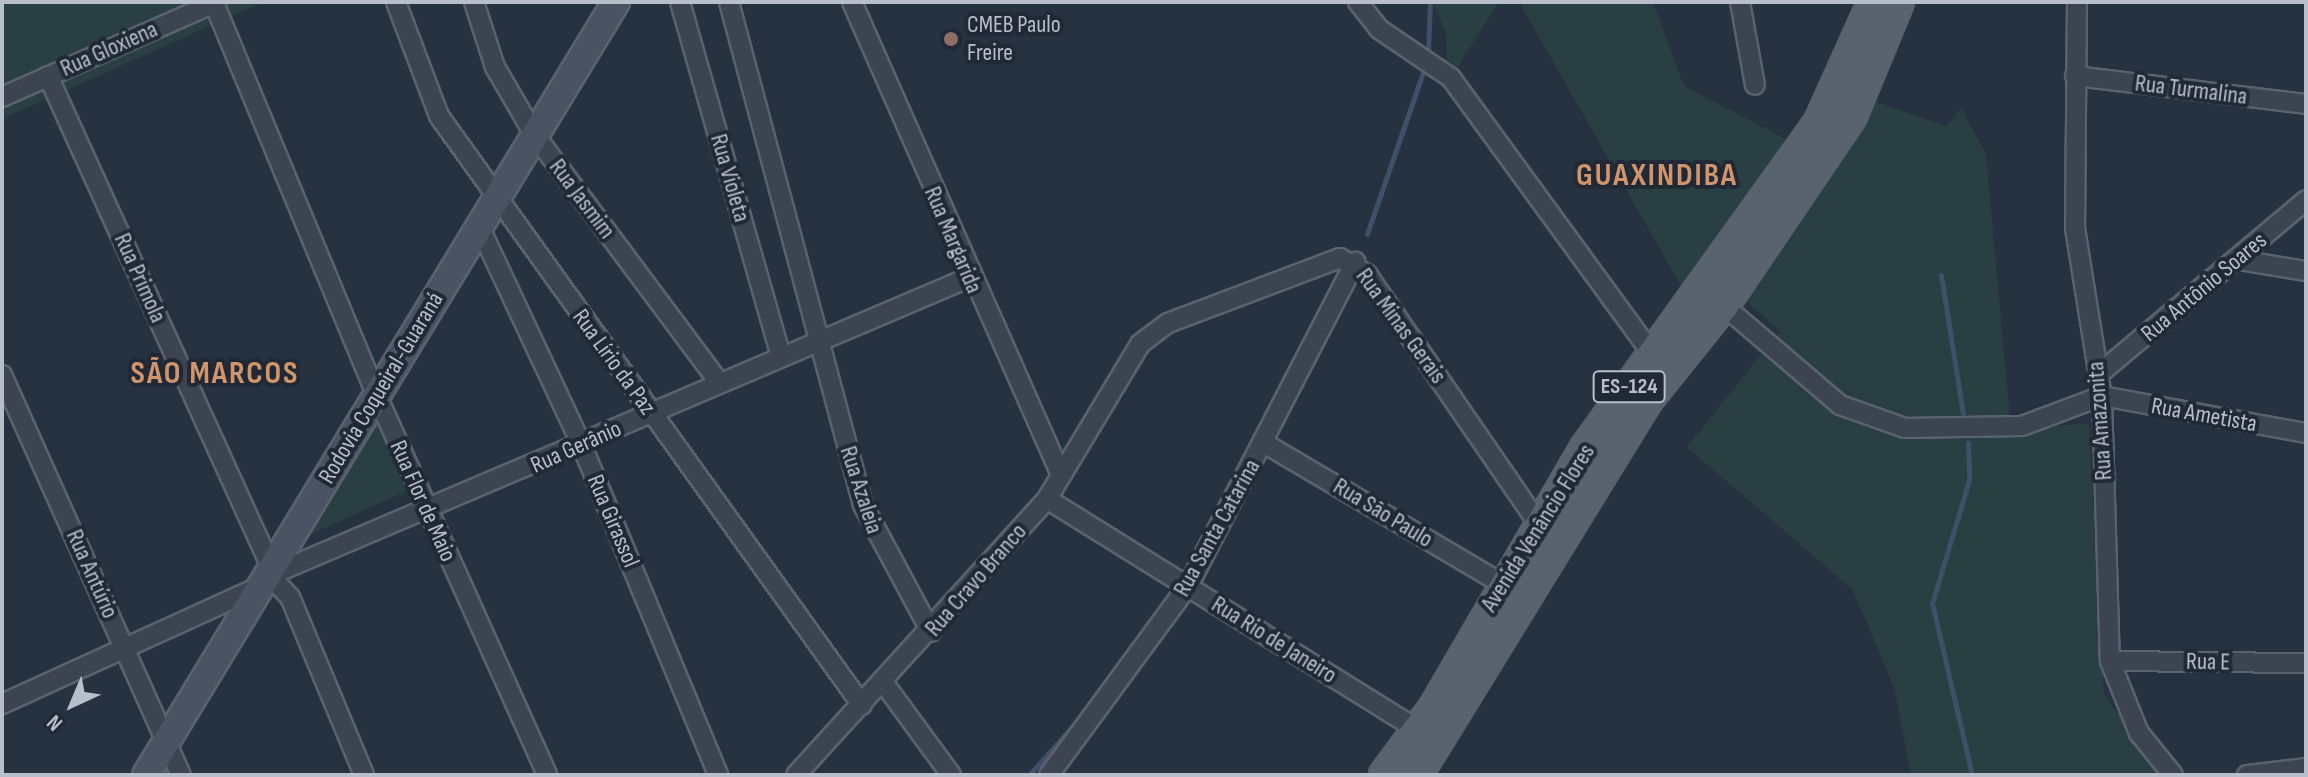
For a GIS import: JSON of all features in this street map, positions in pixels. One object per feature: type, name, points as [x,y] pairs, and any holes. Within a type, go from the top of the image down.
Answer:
[{"type":"main road","name":"Avenida Venâncio Flores","points":[[1385,775],[1420,731],[1501,583],[1538,523],[1652,354],[1820,122],[1874,2]]},
{"type":"main road","name":"Avenida Venâncio Flores","points":[[1416,775],[1605,464],[1723,305],[1851,116],[1898,2]]},
{"type":"street","name":"Rua Gloxiena","points":[[2,97],[215,2]]},
{"type":"street","name":"Rua Flor de Maio","points":[[215,2],[377,396],[547,775]]},
{"type":"street","name":"Rua Lírio da Paz","points":[[396,2],[421,80],[495,200],[862,705]]},
{"type":"street","name":"Rua Jasmim","points":[[474,2],[495,67],[534,134],[718,381]]},
{"type":"street","name":"Rodovia Coqueiral-Guaraná","points":[[146,775],[616,2]]},
{"type":"street","name":"Rua Violeta","points":[[680,2],[780,354]]},
{"type":"street","name":"Rua Violeta","points":[[729,2],[822,336]]},
{"type":"street","name":"Rua Margarida","points":[[852,2],[968,278],[1061,475]]},
{"type":"street","points":[[1358,2],[1379,29],[1451,78],[1652,354]]},
{"type":"street","points":[[1740,2],[1755,85]]},
{"type":"street","name":"Rua Amazonita","points":[[2077,2],[2075,228],[2102,396],[2110,661],[2139,733],[2173,775]]},
{"type":"street","name":"Rua Primola","points":[[48,76],[267,573],[280,583],[290,597],[364,775]]},
{"type":"street","name":"Rua Turmalina","points":[[2075,76],[2306,104]]},
{"type":"street","name":"Rua Antônio Soares","points":[[2100,373],[2240,260],[2306,200]]},
{"type":"street","name":"Rua Girassol","points":[[479,226],[582,446],[718,775]]},
{"type":"street","name":"Rua Minas Gerais","points":[[1127,362],[1168,323],[1340,258],[1355,262],[1538,523]]},
{"type":"street","points":[[2240,260],[2306,271]]},
{"type":"street","name":"Rua Santa Catarina","points":[[1051,774],[1188,586],[1355,262]]},
{"type":"street","name":"Rua Gerânio","points":[[2,704],[126,648],[267,573],[293,571],[582,446],[780,354],[968,278]]},
{"type":"street","points":[[1723,305],[1800,374],[1872,421],[1934,429],[2022,426],[2102,396]]},
{"type":"street","name":"Rua Azaleia","points":[[822,336],[872,533],[931,632]]},
{"type":"street","name":"Rua Cravo Branco","points":[[796,775],[931,632],[1047,499],[1127,362]]},
{"type":"street","name":"Rua Antúrio","points":[[2,375],[181,775]]},
{"type":"street","name":"Rua Ametista","points":[[2102,396],[2306,433]]},
{"type":"street","name":"Rua São Paulo","points":[[1264,443],[1501,583]]},
{"type":"street","name":"Rua Rio de Janeiro","points":[[1047,499],[1420,731]]},
{"type":"street","name":"Rua E","points":[[2110,661],[2306,663]]},
{"type":"street","points":[[883,682],[951,775]]},
{"type":"street","points":[[2247,775],[2306,768]]},
{"type":"green space","points":[[2,2],[264,2],[2,119]]},
{"type":"green space","points":[[1433,2],[1499,2],[1447,83],[1446,33]]},
{"type":"green space","points":[[1519,2],[1653,2],[1684,86],[1793,143],[1684,291]]},
{"type":"green space","points":[[1876,102],[1946,126],[1961,108],[1986,154],[2011,430],[2089,423],[2104,694],[2161,775],[1911,775],[1895,690],[1853,590],[1687,447],[1780,331],[1741,297]]},
{"type":"green space","points":[[376,401],[411,489],[296,541]]},
{"type":"waterway","points":[[1428,51],[1430,2]]},
{"type":"waterway","points":[[1367,234],[1423,72]]},
{"type":"waterway","points":[[1941,275],[1963,414]]},
{"type":"waterway","points":[[1968,443],[1969,480],[1932,603],[1972,775]]},
{"type":"waterway","points":[[1029,775],[1084,713]]},
{"type":"place","name":"CMEB Paulo Freire","points":[[951,39]]},
{"type":"district","name":"GUAXINDIBA","points":[[1657,176]]},
{"type":"district","name":"SÃO MARCOS","points":[[215,374]]}]
